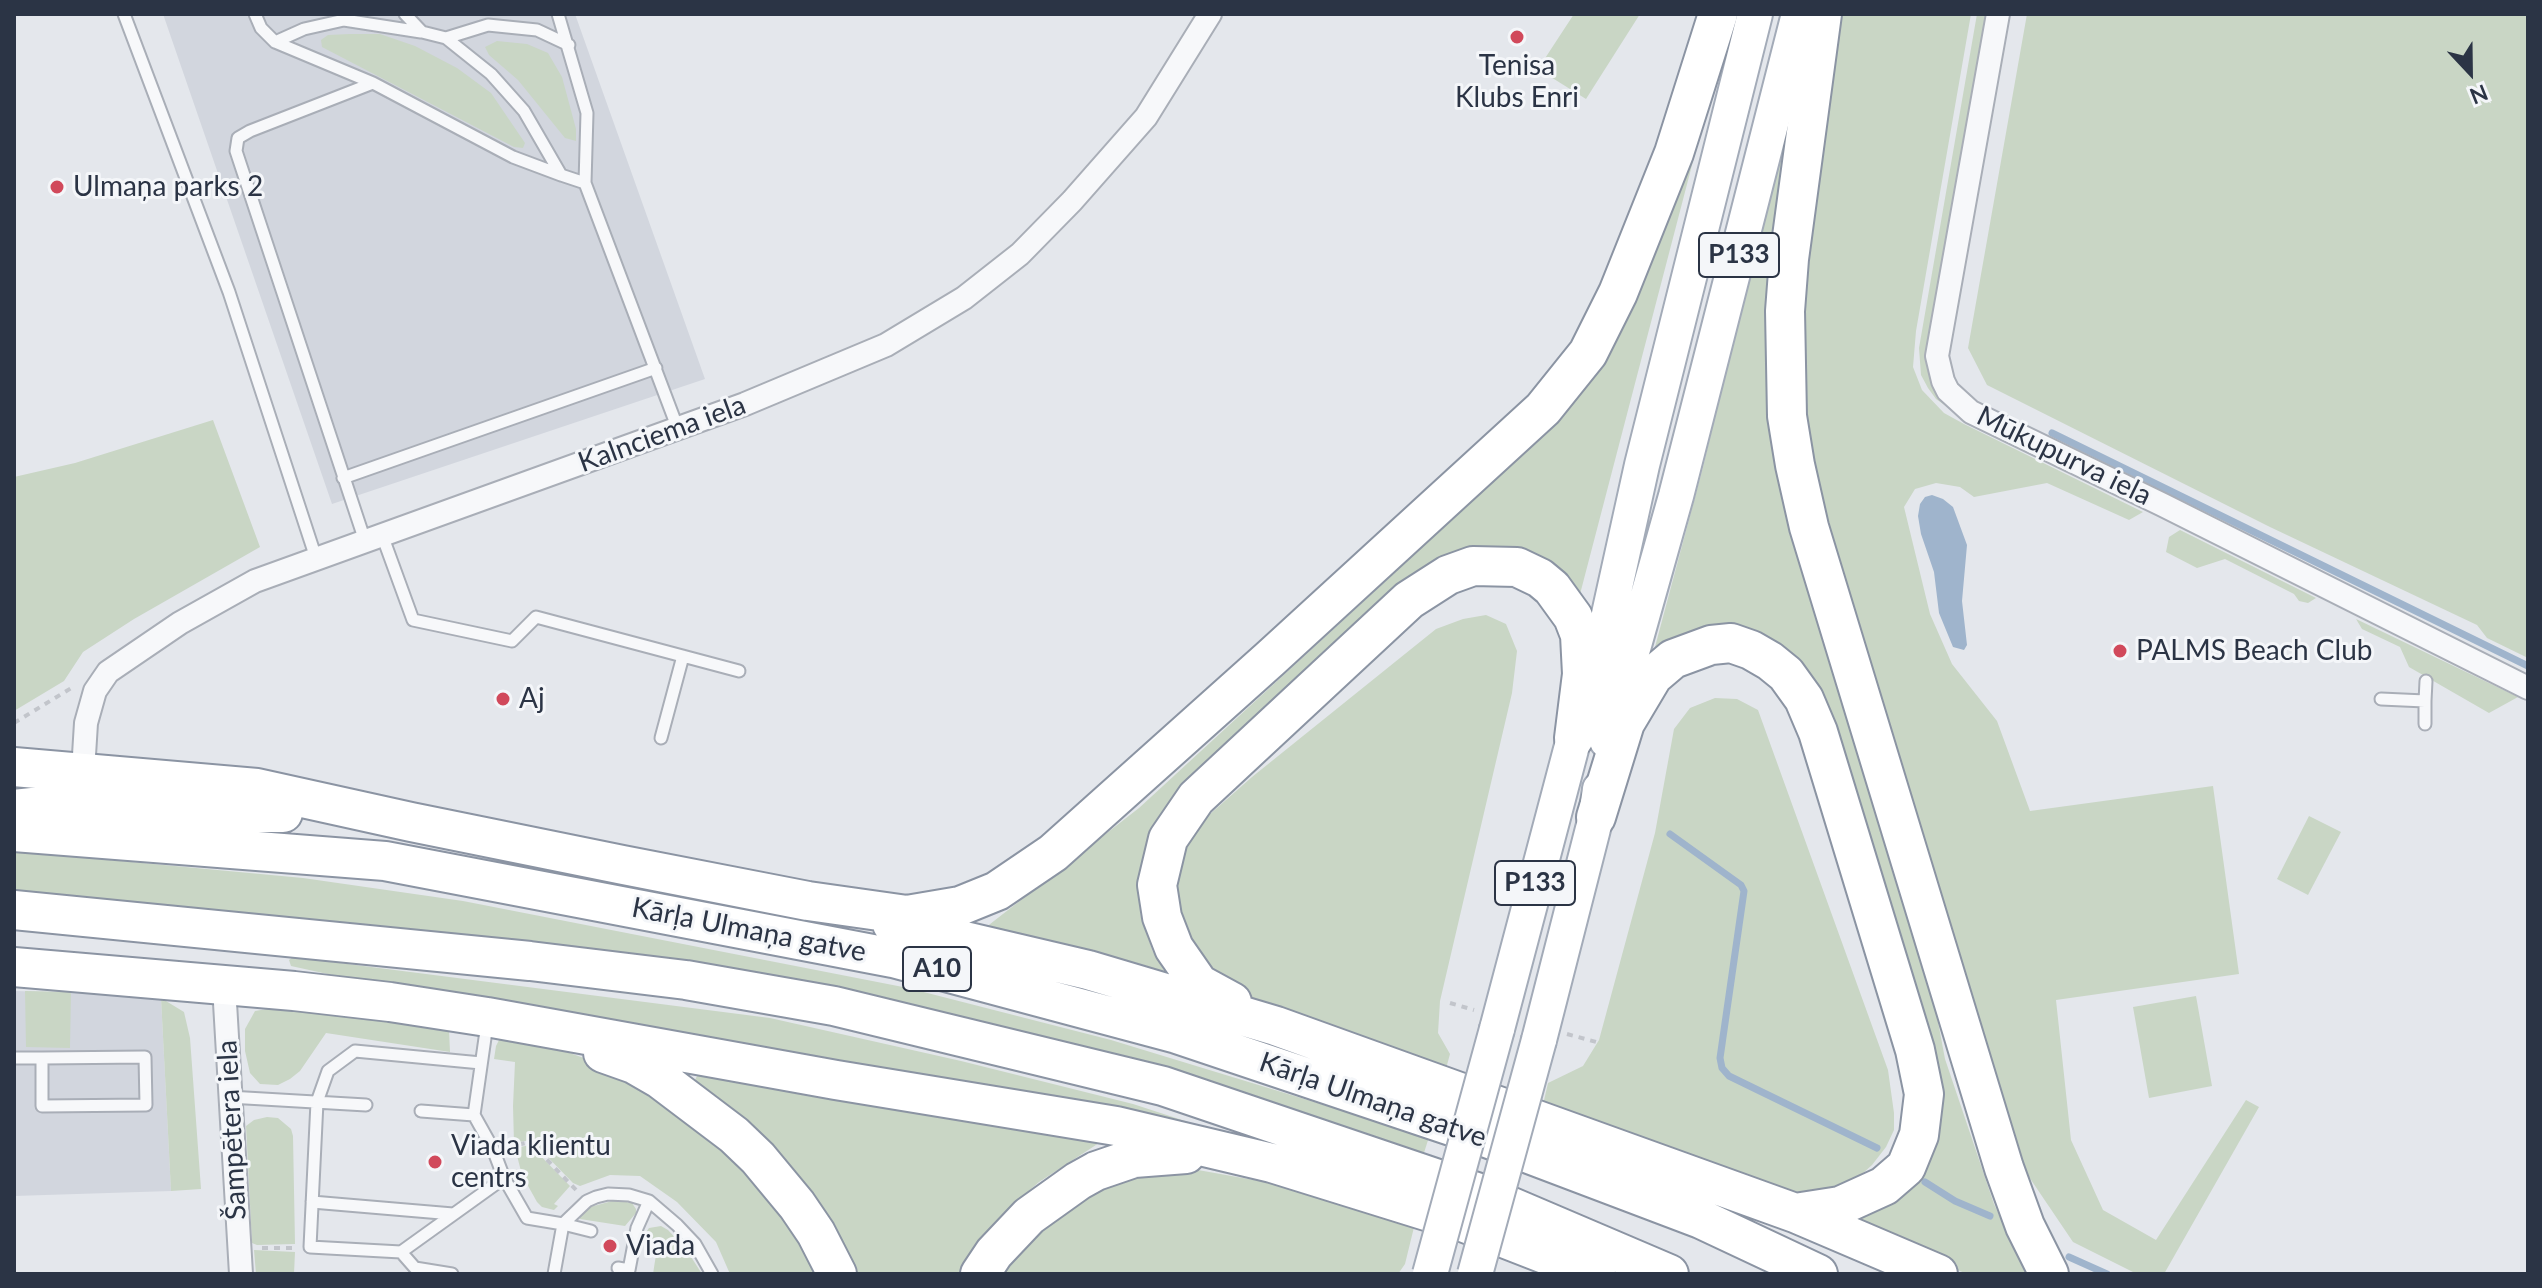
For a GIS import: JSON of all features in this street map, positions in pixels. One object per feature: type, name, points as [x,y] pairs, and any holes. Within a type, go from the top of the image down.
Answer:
[{"type":"highway","points":[[14,767],[257,788],[808,901],[907,915],[960,906],[997,891],[1053,853],[1543,409],[1588,353],[1618,293],[1674,153],[1718,14]]},
{"type":"highway","points":[[1822,14],[1789,259],[1785,311],[1787,416],[1795,465],[1809,527],[2004,1168],[2025,1226],[2049,1274]]},
{"type":"highway","points":[[1276,1026],[1199,984],[1174,948],[1162,917],[1157,885],[1168,839],[1196,798],[1409,600],[1448,575],[1473,566],[1517,567],[1540,578],[1569,610],[1580,635],[1582,656],[1574,738]]},
{"type":"highway","points":[[1596,817],[1625,723],[1653,676],[1673,659],[1701,648],[1731,643],[1770,661],[1786,674],[1804,699],[1818,732],[1906,1020],[1924,1094],[1919,1135],[1906,1167],[1884,1186],[1840,1206],[1795,1213]]},
{"type":"highway","points":[[14,809],[61,804],[171,813],[273,812],[411,822]]},
{"type":"highway","name":"Kārļa Ulmaņa gatve","points":[[14,832],[385,861],[893,958],[1177,1034],[1487,1138],[1701,1219],[1818,1274]]},
{"type":"highway","points":[[808,901],[915,930],[1088,970],[1276,1026],[1795,1213],[1938,1274]]},
{"type":"highway","name":"Kārļa Ulmaņa gatve","points":[[14,910],[546,963],[686,980],[834,1006],[1163,1086],[1479,1193],[1669,1274]]},
{"type":"highway","points":[[142,922],[258,966],[390,1002]]},
{"type":"highway","points":[[21,971],[390,1002],[1116,1126],[1272,1163],[1465,1223],[1596,1274]]},
{"type":"highway","points":[[529,1025],[634,1064],[709,1114],[758,1158],[788,1193],[816,1233],[837,1274]]},
{"type":"highway","points":[[980,1274],[994,1253],[1029,1216],[1068,1188],[1115,1164],[1173,1153],[1272,1163]]},
{"type":"main road","name":"P133","points":[[1430,1274],[1487,1020],[1596,673],[1642,465],[1755,14]]},
{"type":"main road","name":"P133","points":[[1475,1274],[1552,1037],[1616,705],[1676,496],[1799,14]]},
{"type":"street","name":"Kalnciema iela","points":[[83,771],[86,723],[95,691],[108,672],[180,623],[255,581],[678,429],[886,345],[964,298],[1020,254],[1136,129],[1210,14]]},
{"type":"street","name":"Mūkupurva iela","points":[[1998,14],[1937,356],[1948,391],[1971,412],[2528,688]]},
{"type":"street","name":"Šampētera iela","points":[[224,986],[241,1274]]},
{"type":"lane","points":[[124,14],[229,292],[316,558]]},
{"type":"lane","points":[[255,14],[261,28],[275,42],[373,83],[513,157],[585,183]]},
{"type":"lane","points":[[405,14],[422,32]]},
{"type":"lane","points":[[558,14],[587,113],[585,183],[678,429]]},
{"type":"lane","points":[[275,42],[304,29],[344,20],[446,38],[491,74],[524,111],[561,175]]},
{"type":"lane","points":[[446,38],[488,25],[537,30],[569,45]]},
{"type":"lane","points":[[373,83],[250,131],[238,138],[236,144],[343,478],[413,620],[512,641],[536,617],[739,671]]},
{"type":"lane","points":[[343,478],[656,368]]},
{"type":"lane","points":[[661,738],[683,656]]},
{"type":"lane","points":[[2425,724],[2426,681]]},
{"type":"lane","points":[[2381,699],[2425,701]]},
{"type":"lane","points":[[487,1017],[474,1115],[493,1149],[504,1178],[527,1218],[591,1231]]},
{"type":"lane","points":[[481,1063],[355,1051],[328,1071],[317,1102],[310,1247],[401,1252],[504,1178]]},
{"type":"lane","points":[[14,1058],[145,1057],[146,1105],[42,1106],[42,1058]]},
{"type":"lane","points":[[229,1097],[366,1105]]},
{"type":"lane","points":[[421,1111],[474,1115]]},
{"type":"lane","points":[[554,1274],[563,1224],[587,1201],[608,1194],[629,1195],[649,1201],[695,1244],[712,1274]]},
{"type":"lane","points":[[618,1268],[629,1270],[637,1228],[649,1201]]},
{"type":"lane","points":[[312,1202],[453,1214]]},
{"type":"lane","points":[[401,1252],[415,1268],[452,1274]]},
{"type":"path","points":[[14,723],[72,687],[95,691]]},
{"type":"path","points":[[1450,1003],[1487,1020]]},
{"type":"path","points":[[1552,1037],[1600,1043]]},
{"type":"path","points":[[493,1149],[530,1142],[587,1201]]},
{"type":"path","points":[[239,1249],[310,1247]]},
{"type":"shaded area","points":[[163,14],[575,14],[705,379],[332,504]]},
{"type":"shaded area","points":[[14,991],[131,994],[161,998],[171,1191],[14,1196]]},
{"type":"green space","points":[[1574,14],[1640,14],[1586,99],[1538,69]]},
{"type":"green space","points":[[1841,14],[1971,14],[1916,331],[1913,367],[1922,390],[1944,413],[2143,512],[2129,520],[2047,483],[1974,497],[1960,487],[1936,483],[1915,489],[1904,507],[1930,614],[1952,664],[1997,721],[2030,811],[2213,786],[2239,974],[2056,1000],[2071,1140],[2103,1210],[2156,1240],[2246,1100],[2259,1107],[2164,1274],[2137,1274],[2073,1242],[2023,1168],[1828,548],[1805,432],[1802,274]]},
{"type":"green space","points":[[1977,14],[1987,14],[1928,352],[1927,368],[1931,382],[1950,409],[1936,399],[1921,375],[1919,348]]},
{"type":"green space","points":[[2027,14],[2528,14],[2528,658],[2487,638],[2477,625],[2270,527],[1987,385],[1968,348]]},
{"type":"green space","points":[[380,34],[415,46],[457,68],[491,93],[525,143],[523,148],[514,147],[322,47],[321,40],[328,35]]},
{"type":"green space","points":[[497,41],[527,44],[548,53],[562,77],[576,129],[576,141],[565,138],[518,80],[489,55],[485,47]]},
{"type":"green space","points":[[1715,77],[1579,598],[1485,552],[1158,824],[1137,885],[1141,917],[1153,952],[1166,974],[985,928],[1139,808],[1387,580],[1543,431]]},
{"type":"green space","points":[[1792,90],[1768,279],[1765,338],[1770,435],[1782,498],[1919,951],[1936,1011],[1945,1059],[1994,1204],[2026,1274],[1967,1274],[1847,1223],[1930,1133],[1802,668],[1655,647],[1703,467]]},
{"type":"green space","points":[[213,420],[260,547],[83,652],[64,681],[14,711],[14,477],[75,463]]},
{"type":"green space","points":[[2180,530],[2316,598],[2308,603],[2299,601],[2294,594],[2225,559],[2197,568],[2166,552],[2169,537]]},
{"type":"green space","points":[[1486,615],[1506,624],[1517,651],[1512,693],[1440,1001],[1438,1033],[1450,1054],[1444,1076],[1287,1018],[1207,976],[1179,932],[1173,880],[1185,846],[1201,822],[1252,777],[1436,629]]},
{"type":"green space","points":[[2356,619],[2518,697],[2489,713],[2409,667],[2400,647],[2362,629]]},
{"type":"green space","points":[[1715,698],[1737,699],[1758,710],[1888,1070],[1894,1130],[1872,1165],[1852,1183],[1838,1190],[1798,1196],[1542,1109],[1548,1083],[1583,1066],[1599,1040],[1655,833],[1674,729],[1690,708]]},
{"type":"green space","points":[[2309,816],[2341,832],[2308,895],[2277,879]]},
{"type":"green space","points":[[14,851],[303,878],[463,901],[908,988],[1111,1040],[1429,1137],[1423,1156],[657,959],[460,934],[14,890]]},
{"type":"green space","points":[[293,957],[770,1018],[1133,1104],[1228,1135],[396,989],[291,966],[289,960]]},
{"type":"green space","points":[[25,991],[71,992],[70,1048],[26,1047]]},
{"type":"green space","points":[[2196,996],[2212,1086],[2149,1098],[2133,1007]]},
{"type":"green space","points":[[161,998],[184,1012],[190,1038],[201,1189],[171,1191]]},
{"type":"green space","points":[[279,1007],[449,1030],[450,1052],[326,1033],[300,1071],[290,1079],[278,1085],[260,1084],[250,1073],[245,1051],[245,1029],[255,1011]]},
{"type":"green space","points":[[500,1038],[531,1039],[631,1075],[752,1167],[823,1274],[730,1274],[716,1242],[677,1202],[640,1176],[610,1175],[580,1186],[573,1183],[531,1140],[514,1143],[515,1062],[494,1059]]},
{"type":"green space","points":[[698,1074],[1100,1140],[1039,1182],[1014,1204],[962,1274],[850,1274],[692,1086]]},
{"type":"green space","points":[[267,1117],[278,1118],[291,1129],[293,1136],[295,1244],[252,1243],[246,1126]]},
{"type":"green space","points":[[530,1145],[570,1186],[554,1204],[558,1206],[554,1210],[537,1202],[522,1175],[515,1148]]},
{"type":"green space","points":[[1158,1169],[1198,1170],[1293,1187],[1416,1219],[1405,1264],[1398,1274],[998,1274],[1002,1264],[1079,1194]]},
{"type":"green space","points":[[616,1200],[632,1203],[636,1209],[625,1226],[580,1219],[580,1215],[590,1207]]},
{"type":"green space","points":[[661,1226],[686,1249],[702,1274],[653,1274],[657,1248],[643,1242],[644,1235],[649,1228]]},
{"type":"green space","points":[[254,1250],[295,1252],[294,1274],[256,1274]]},
{"type":"water","points":[[1932,495],[1953,507],[1967,545],[1962,601],[1967,645],[1964,650],[1953,647],[1939,613],[1934,572],[1921,534],[1920,504],[1925,497]]},
{"type":"waterway","points":[[2052,433],[2528,666]]},
{"type":"waterway","points":[[1670,834],[1741,885],[1744,891],[1720,1058],[1722,1068],[1729,1076],[1877,1148]]},
{"type":"waterway","points":[[1925,1182],[1955,1201],[1990,1216]]},
{"type":"waterway","points":[[2069,1257],[2107,1274]]},
{"type":"place","name":"Tenisa Klubs Enri","points":[[1517,37]]},
{"type":"place","name":"Ulmaņa parks 2","points":[[57,187]]},
{"type":"place","name":"PALMS Beach Club","points":[[2120,651]]},
{"type":"place","name":"Aj","points":[[503,699]]},
{"type":"place","name":"Viada klientu centrs","points":[[435,1162]]},
{"type":"place","name":"Viada","points":[[610,1246]]}]
